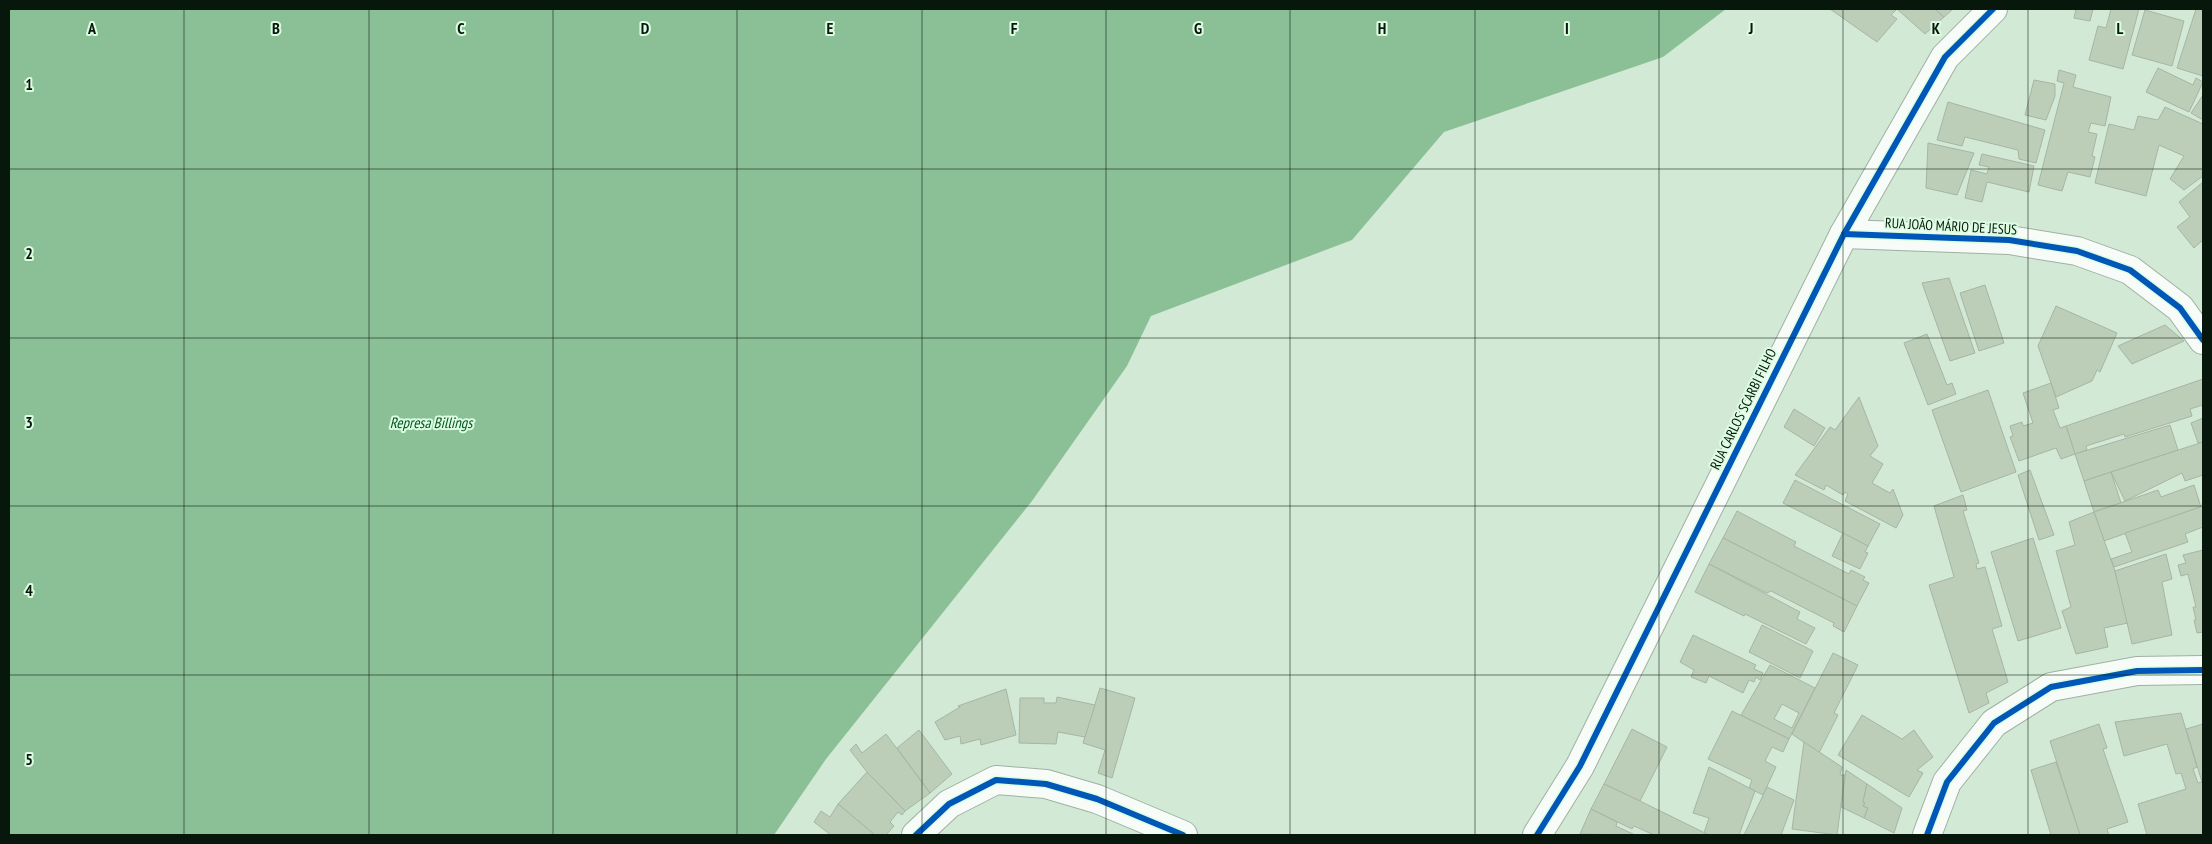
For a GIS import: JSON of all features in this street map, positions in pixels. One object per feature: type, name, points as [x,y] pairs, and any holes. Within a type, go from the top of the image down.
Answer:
[{"type":"street","name":"RUA CARLOS SCARBI FILHO","points":[[1537,835],[1580,766],[1844,234],[1945,57],[1993,9]]},
{"type":"street","name":"RUA JOÃO MÁRIO DE JESUS","points":[[1844,234],[2009,240],[2077,250],[2130,270],[2180,308],[2203,340]]},
{"type":"street","points":[[1927,835],[1947,782],[1994,724],[2051,687],[2137,671],[2203,670]]},
{"type":"street","points":[[916,835],[949,804],[996,780],[1046,784],[1097,799],[1183,835]]},
{"type":"water","name":"Represa Billings","points":[[9,9],[1726,9],[1663,57],[1444,132],[1352,240],[1151,316],[1127,366],[1032,501],[826,759],[774,835],[9,835]]},
{"type":"building","points":[[1830,9],[1894,9],[1896,10],[1891,15],[1897,19],[1877,42]]},
{"type":"building","points":[[1897,9],[1935,9],[1944,17],[1925,34]]},
{"type":"building","points":[[1935,9],[1953,9],[1944,17]]},
{"type":"building","points":[[2076,9],[2093,9],[2090,21],[2074,18]]},
{"type":"building","points":[[2111,9],[2139,9],[2123,69],[2089,60],[2098,26],[2106,28]]},
{"type":"building","points":[[2196,9],[2203,9],[2203,76],[2177,68]]},
{"type":"building","points":[[2145,10],[2184,21],[2172,66],[2132,55]]},
{"type":"building","points":[[2158,68],[2193,85],[2196,78],[2203,82],[2189,112],[2146,92]]},
{"type":"building","points":[[2059,70],[2076,75],[2073,87],[2111,97],[2105,126],[2091,123],[2088,132],[2097,134],[2092,156],[2095,157],[2090,177],[2068,172],[2062,191],[2038,185],[2064,83],[2057,81]]},
{"type":"building","points":[[2034,80],[2055,84],[2055,96],[2046,120],[2025,115]]},
{"type":"building","points":[[2203,95],[2203,120],[2191,113]]},
{"type":"building","points":[[1948,102],[2045,130],[2036,163],[2019,159],[2018,150],[1965,137],[1962,146],[1937,140]]},
{"type":"building","points":[[2165,107],[2203,124],[2203,176],[2184,190],[2170,179],[2184,156],[2159,145],[2146,196],[2095,183],[2109,124],[2134,130],[2138,116],[2158,120]]},
{"type":"building","points":[[1928,143],[1974,153],[1957,195],[1926,188]]},
{"type":"building","points":[[1982,154],[2034,166],[2029,192],[1987,182],[1982,202],[1965,198],[1971,170],[1987,174],[1989,167],[1979,165]]},
{"type":"building","points":[[2203,182],[2203,240],[2194,248],[2177,227],[2190,217],[2179,202]]},
{"type":"building","points":[[1949,278],[1975,353],[1950,361],[1922,283]]},
{"type":"building","points":[[1985,285],[2004,343],[1979,351],[1960,293]]},
{"type":"building","points":[[2056,306],[2117,333],[2100,372],[2097,370],[2092,381],[2056,397],[2038,346]]},
{"type":"building","points":[[2165,325],[2184,341],[2132,364],[2118,346]]},
{"type":"building","points":[[1927,334],[1947,385],[1952,383],[1956,394],[1928,405],[1904,343]]},
{"type":"building","points":[[2203,379],[2203,405],[2190,409],[2192,416],[2125,437],[2124,434],[2086,446],[2087,450],[2075,454],[2066,426]]},
{"type":"building","points":[[2051,383],[2059,408],[2053,410],[2060,428],[2066,426],[2075,454],[2061,459],[2056,448],[2019,461],[2010,437],[2013,436],[2010,426],[2022,422],[2023,426],[2033,423],[2023,393]]},
{"type":"building","points":[[1988,390],[2016,472],[1961,492],[1932,410]]},
{"type":"building","points":[[1859,397],[1878,446],[1870,456],[1883,464],[1872,483],[1890,493],[1893,489],[1903,515],[1896,528],[1845,501],[1848,494],[1845,492],[1843,495],[1826,485],[1824,490],[1795,475],[1830,427],[1835,430]]},
{"type":"building","points":[[1794,409],[1825,428],[1814,446],[1784,427]]},
{"type":"building","points":[[2203,418],[2203,442],[2198,443],[2191,423]]},
{"type":"building","points":[[2170,425],[2178,450],[2084,481],[2075,454]]},
{"type":"building","points":[[2203,442],[2203,475],[2185,481],[2182,473],[2125,501],[2111,472]]},
{"type":"building","points":[[2030,470],[2054,535],[2039,540],[2018,475]]},
{"type":"building","points":[[2111,472],[2121,503],[2094,512],[2084,481]]},
{"type":"building","points":[[1795,480],[1880,524],[1868,546],[1783,503]]},
{"type":"building","points":[[2194,485],[2201,507],[2104,541],[2094,512],[2158,490],[2161,497]]},
{"type":"building","points":[[1963,495],[1967,510],[1963,511],[1979,563],[1976,564],[1977,569],[1985,567],[2002,626],[1992,629],[2008,682],[1986,693],[1989,703],[1969,713],[1929,585],[1954,577],[1934,506]]},
{"type":"building","points":[[2203,506],[2203,527],[2185,534],[2188,542],[2114,567],[2111,559],[2132,552],[2125,533]]},
{"type":"building","points":[[1737,511],[1796,542],[1794,546],[1849,574],[1851,570],[1865,577],[1863,580],[1869,583],[1857,606],[1723,538]]},
{"type":"building","points":[[2094,512],[2115,571],[2128,623],[2104,628],[2108,647],[2076,654],[2062,611],[2071,607],[2056,551],[2075,545],[2069,522]]},
{"type":"building","points":[[1843,533],[1868,546],[1865,552],[1868,553],[1860,569],[1832,556]]},
{"type":"building","points":[[1723,538],[1857,606],[1844,632],[1833,626],[1834,623],[1771,591],[1767,593],[1709,564]]},
{"type":"building","points":[[2033,538],[2061,628],[2018,641],[1991,552]]},
{"type":"building","points":[[2203,550],[2203,632],[2197,633],[2193,607],[2196,607],[2188,574],[2181,576],[2178,565],[2186,563],[2183,555]]},
{"type":"building","points":[[2166,554],[2172,579],[2162,582],[2172,635],[2132,644],[2115,571]]},
{"type":"building","points":[[1709,564],[1800,612],[1797,619],[1815,628],[1806,644],[1695,592]]},
{"type":"building","points":[[1762,625],[1813,651],[1800,678],[1749,652]]},
{"type":"building","points":[[1693,635],[1756,665],[1754,669],[1763,673],[1760,680],[1756,677],[1754,682],[1749,680],[1743,693],[1709,676],[1706,683],[1691,677],[1694,670],[1680,662]]},
{"type":"building","points":[[1833,653],[1858,665],[1834,713],[1838,715],[1819,753],[1792,734]]},
{"type":"building","points":[[1770,665],[1815,688],[1789,739],[1741,715]],"holes":[[[1782,704],[1799,713],[1792,728],[1774,719]]]},
{"type":"building","points":[[1100,688],[1135,698],[1112,778],[1098,773],[1105,750],[1083,743]]},
{"type":"building","points":[[1006,689],[1016,735],[981,745],[980,739],[961,744],[960,736],[945,740],[935,722],[960,707],[958,706]]},
{"type":"building","points":[[1057,697],[1095,705],[1085,737],[1058,732],[1056,744],[1019,743],[1020,698],[1044,698],[1044,703],[1056,703]]},
{"type":"building","points":[[1732,711],[1789,739],[1783,752],[1772,747],[1765,761],[1776,767],[1763,795],[1749,788],[1752,780],[1708,759]]},
{"type":"building","points":[[2181,713],[2197,767],[2193,769],[2198,783],[2202,782],[2203,787],[2203,835],[2147,835],[2138,804],[2186,789],[2181,773],[2176,774],[2167,744],[2124,756],[2115,722]]},
{"type":"building","points":[[1862,715],[1902,739],[1914,730],[1933,757],[1917,770],[1923,773],[1909,797],[1838,755]]},
{"type":"building","points":[[2099,724],[2107,748],[2103,749],[2128,822],[2107,829],[2109,835],[2080,835],[2050,741]]},
{"type":"building","points":[[2203,724],[2203,782],[2202,782],[2186,729]]},
{"type":"building","points":[[1632,729],[1667,747],[1640,801],[1604,784]]},
{"type":"building","points":[[919,730],[952,774],[930,793],[897,748]]},
{"type":"building","points":[[886,734],[930,793],[905,811],[867,772],[850,750],[856,744],[862,753]]},
{"type":"building","points":[[1804,742],[1842,767],[1840,775],[1845,775],[1837,835],[1792,829]]},
{"type":"building","points":[[2056,762],[2080,835],[2051,835],[2031,770]]},
{"type":"building","points":[[1709,767],[1755,791],[1739,835],[1709,835],[1704,833],[1709,818],[1693,813]]},
{"type":"building","points":[[1846,770],[1867,784],[1863,806],[1868,808],[1864,818],[1841,807]]},
{"type":"building","points":[[867,772],[905,811],[902,815],[898,812],[890,822],[894,826],[886,835],[875,835],[838,804]]},
{"type":"building","points":[[1604,784],[1709,835],[1654,835],[1634,826],[1632,829],[1591,809]]},
{"type":"building","points":[[1867,784],[1902,808],[1894,833],[1864,818],[1868,808],[1863,806]]},
{"type":"building","points":[[1767,787],[1794,800],[1781,835],[1744,835]]},
{"type":"building","points":[[838,804],[875,835],[831,835],[814,822],[821,811],[830,817]]},
{"type":"building","points":[[1591,809],[1617,822],[1616,826],[1635,835],[1580,834]]},
{"type":"cycle path","points":[[1537,835],[1580,766],[1844,234],[1945,57],[1993,9]]},
{"type":"cycle path","points":[[1844,234],[2009,240],[2077,251],[2130,270],[2180,308],[2203,340]]},
{"type":"cycle path","points":[[1927,835],[1947,782],[1994,723],[2051,687],[2137,671],[2203,670]]},
{"type":"cycle path","points":[[916,835],[949,804],[996,780],[1046,784],[1097,799],[1183,835]]}]
